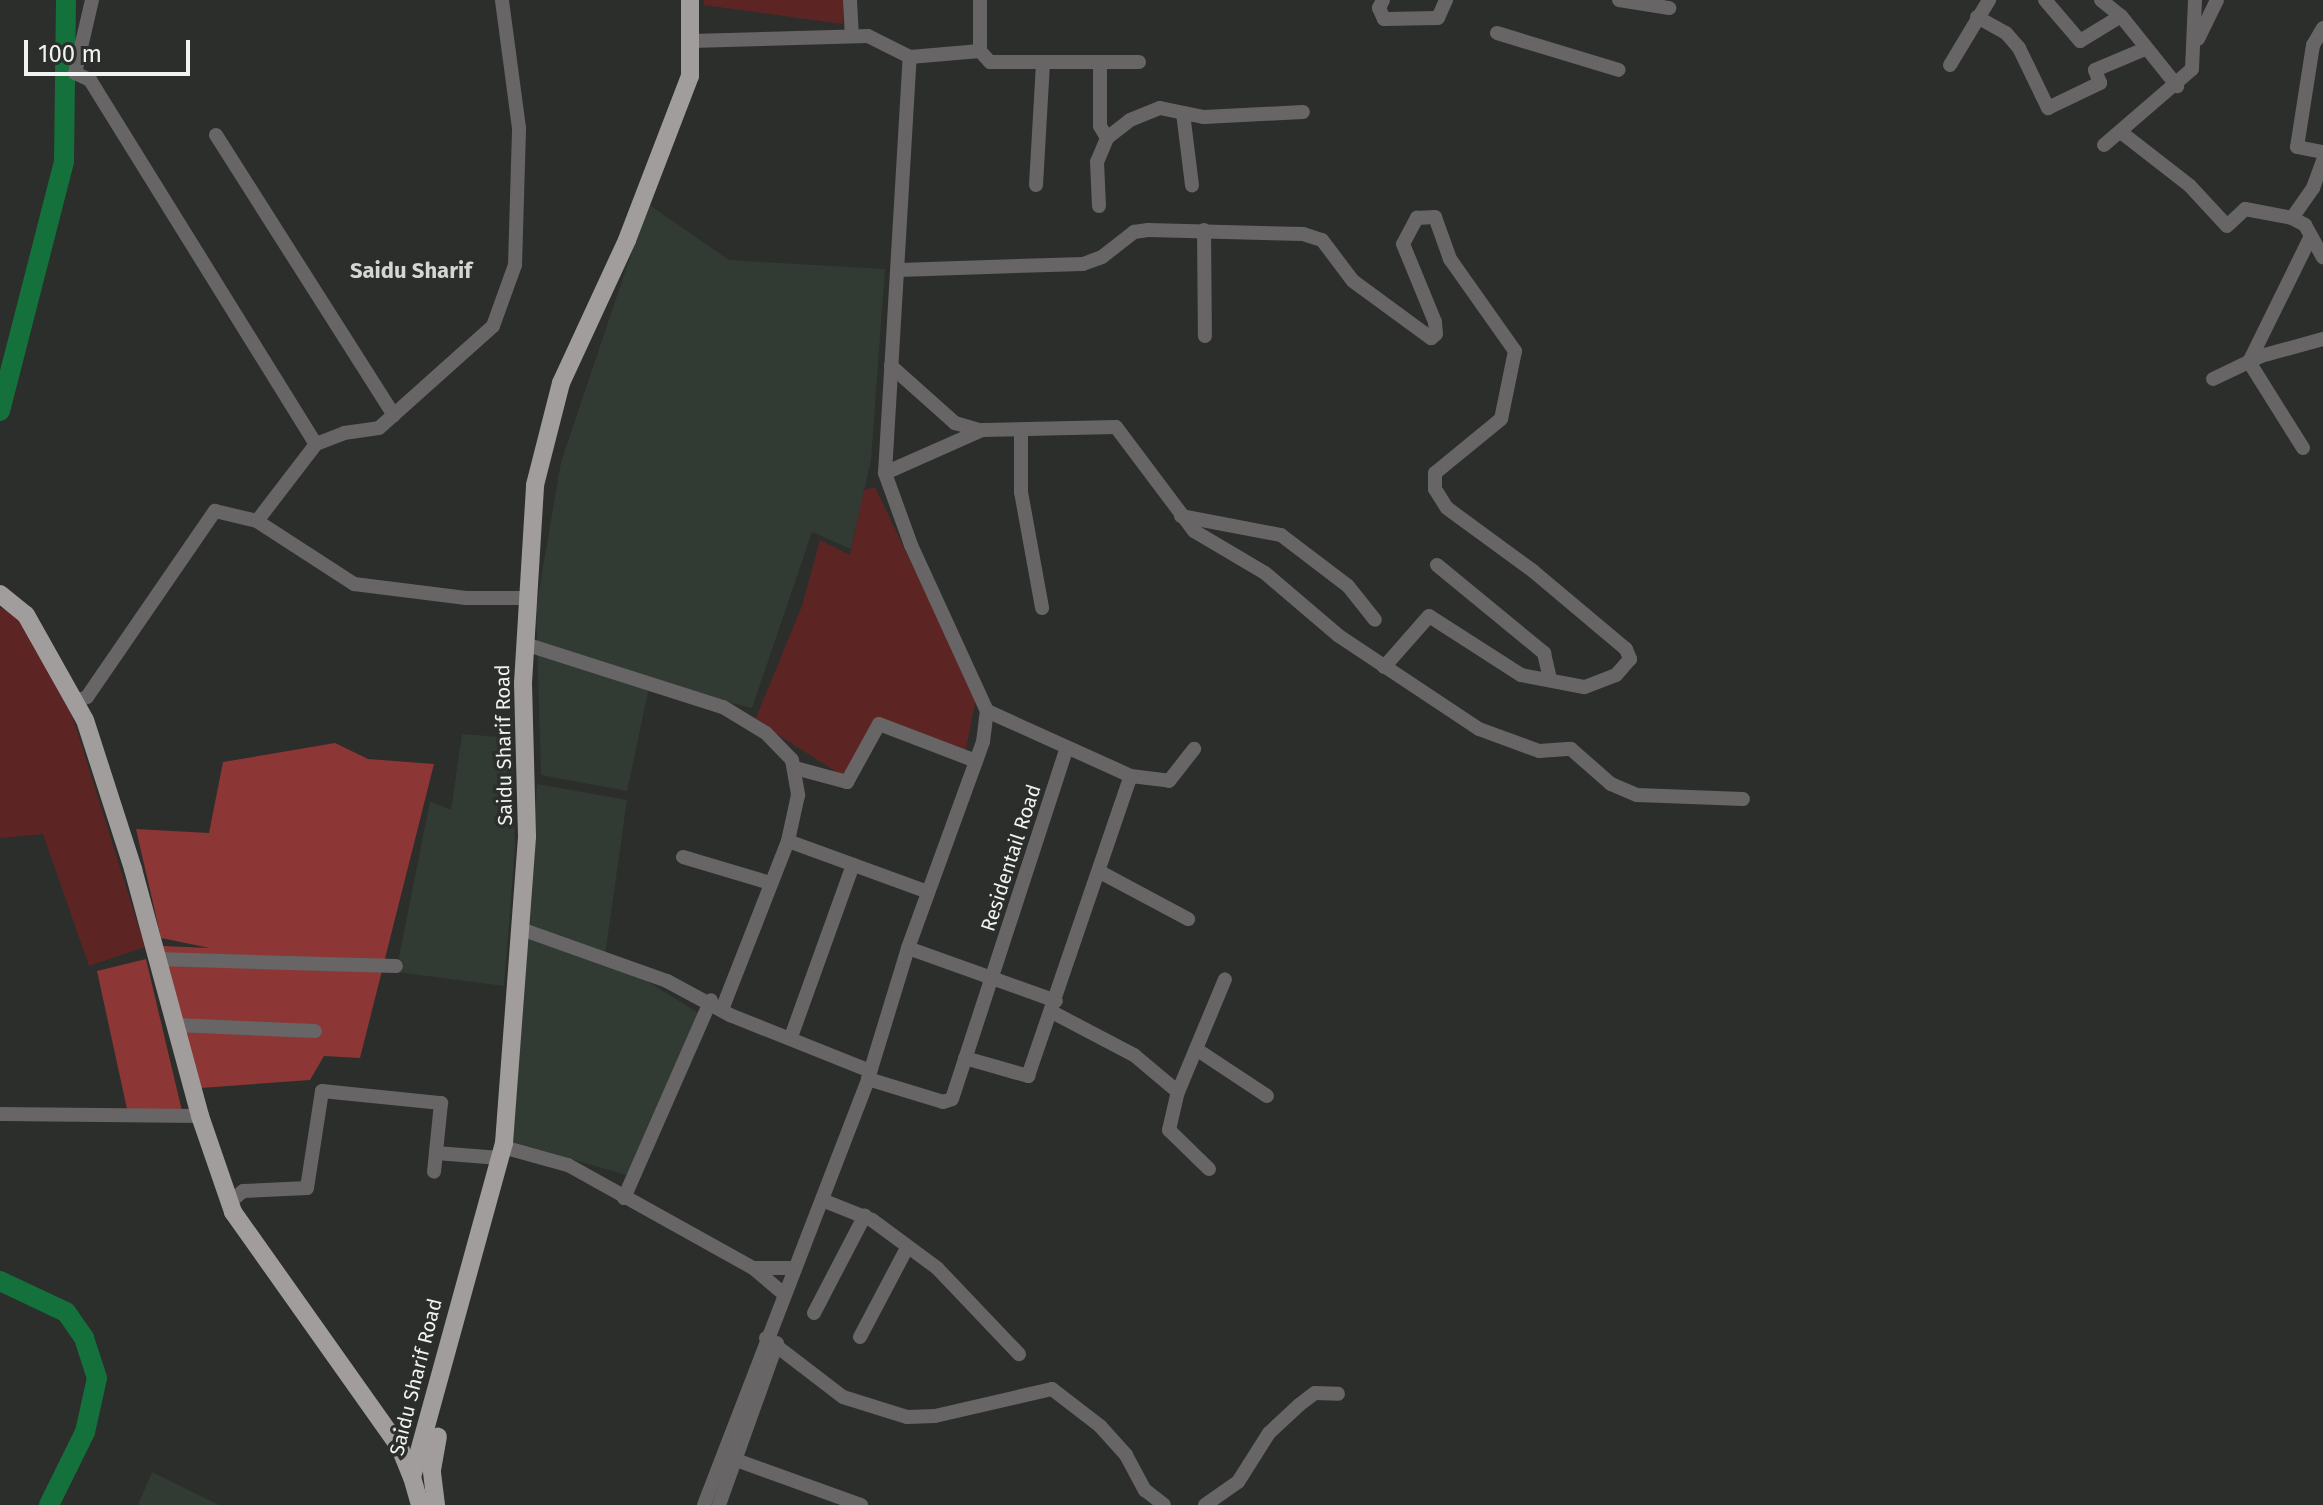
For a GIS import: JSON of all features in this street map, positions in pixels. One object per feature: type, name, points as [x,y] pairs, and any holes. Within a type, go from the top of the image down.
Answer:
[{"type":"main road","name":"Saidu Sharif Road","points":[[420,1505],[412,1477],[423,1452],[455,1311],[485,1230],[504,1151],[520,979],[527,836],[525,644],[535,485],[561,383],[627,240],[690,76],[690,0]]},
{"type":"main road","points":[[6,596],[34,627],[90,735],[200,1116],[230,1202],[400,1448],[412,1477]]},
{"type":"main road","points":[[432,1479],[458,1335],[485,1230]]},
{"type":"main road","points":[[423,1452],[436,1505]]},
{"type":"street","points":[[92,0],[75,73],[90,80],[316,444]]},
{"type":"street","points":[[257,521],[316,444],[344,433],[379,428],[493,326],[515,265],[519,128],[502,0]]},
{"type":"street","points":[[850,0],[852,35]]},
{"type":"street","points":[[980,0],[980,51]]},
{"type":"street","points":[[1383,0],[1379,8],[1384,19],[1438,18],[1446,0]]},
{"type":"street","points":[[1619,0],[1669,8]]},
{"type":"street","points":[[1950,65],[1989,0]]},
{"type":"street","points":[[2045,0],[2080,41],[2121,16]]},
{"type":"street","points":[[2101,0],[2121,16],[2177,86]]},
{"type":"street","points":[[2104,145],[2177,86],[2192,69],[2196,43],[2195,0]]},
{"type":"street","points":[[2196,43],[2217,0]]},
{"type":"street","points":[[1977,17],[2019,48],[2048,108],[2100,83],[2095,70],[2145,49]]},
{"type":"street","points":[[2323,28],[2313,45],[2297,147],[2323,152]]},
{"type":"street","points":[[1497,33],[1619,70]]},
{"type":"street","points":[[691,41],[852,35],[881,40],[910,57],[980,51],[1000,65],[1139,62]]},
{"type":"street","points":[[719,1505],[736,1460],[783,1293],[869,1075],[908,948],[976,761],[987,711],[911,545],[885,473],[910,57]]},
{"type":"street","points":[[1100,62],[1100,126],[1107,138]]},
{"type":"street","points":[[1036,185],[1043,63]]},
{"type":"street","points":[[1099,206],[1097,162],[1107,138],[1130,120],[1160,108],[1204,117],[1303,112]]},
{"type":"street","points":[[1183,113],[1192,185]]},
{"type":"street","points":[[2122,133],[2190,186],[2227,226],[2245,209],[2292,218],[2311,236],[2323,257]]},
{"type":"street","points":[[216,135],[394,415]]},
{"type":"street","points":[[2292,218],[2317,193],[2323,160]]},
{"type":"street","points":[[899,270],[1083,264],[1102,257],[1134,232],[1204,230],[1314,236],[1384,309],[1431,338],[1436,334],[1435,322],[1403,244],[1417,218],[1435,217],[1450,259],[1515,351],[1501,419],[1435,473],[1435,489],[1447,508],[1533,571],[1630,656],[1625,669],[1590,686],[1513,673],[1429,616],[1384,667]]},
{"type":"street","points":[[1204,230],[1205,336]]},
{"type":"street","points":[[2249,362],[2311,236]]},
{"type":"street","points":[[2213,379],[2249,362],[2323,339]]},
{"type":"street","points":[[2249,362],[2303,448]]},
{"type":"street","points":[[891,366],[955,423],[982,430],[1116,427],[1194,531],[1265,573],[1339,636],[1479,729],[1539,751],[1571,749],[1611,784],[1637,795],[1743,799]]},
{"type":"street","points":[[885,473],[982,430]]},
{"type":"street","points":[[1021,430],[1021,492],[1042,608]]},
{"type":"street","points":[[74,702],[87,697],[215,511],[257,521],[354,584],[466,598],[528,598]]},
{"type":"street","points":[[1181,516],[1281,535],[1348,586],[1375,620]]},
{"type":"street","points":[[1437,565],[1544,653],[1550,678]]},
{"type":"street","points":[[525,644],[723,707],[766,733],[795,768],[798,795],[788,841],[716,1005],[624,1198]]},
{"type":"street","points":[[987,711],[1066,750],[1131,776],[1169,781],[1194,749]]},
{"type":"street","points":[[795,768],[847,782],[879,724],[976,761]]},
{"type":"street","name":"Residentail Road","points":[[869,1075],[948,1102],[993,978],[1066,750]]},
{"type":"street","points":[[965,1058],[1028,1076],[1131,776]]},
{"type":"street","points":[[788,841],[928,892]]},
{"type":"street","points":[[683,857],[770,883]]},
{"type":"street","points":[[791,1037],[853,865]]},
{"type":"street","points":[[1100,872],[1188,919]]},
{"type":"street","points":[[521,929],[716,1005],[869,1075]]},
{"type":"street","points":[[908,948],[993,978],[1054,1006],[1134,1055],[1178,1092]]},
{"type":"street","points":[[157,959],[396,966]]},
{"type":"street","points":[[1209,1169],[1169,1130],[1178,1092],[1225,979]]},
{"type":"street","points":[[175,1025],[315,1031]]},
{"type":"street","points":[[1196,1049],[1267,1096]]},
{"type":"street","points":[[230,1202],[243,1191],[307,1188],[322,1091],[441,1103],[434,1172]]},
{"type":"street","points":[[0,1114],[200,1116]]},
{"type":"street","points":[[436,1153],[504,1151],[568,1165],[753,1268],[783,1293]]},
{"type":"street","points":[[822,1200],[865,1215],[937,1268],[1019,1354]]},
{"type":"street","points":[[814,1313],[865,1215]]},
{"type":"street","points":[[860,1337],[907,1248]]},
{"type":"street","points":[[753,1268],[794,1268]]},
{"type":"street","points":[[772,1340],[843,1397],[867,1409],[907,1417],[935,1416],[1052,1389],[1100,1426],[1159,1504]]},
{"type":"street","points":[[704,1505],[772,1340]]},
{"type":"street","points":[[1205,1505],[1238,1482],[1269,1433],[1299,1405],[1315,1393],[1338,1394]]},
{"type":"street","points":[[736,1460],[861,1505]]},
{"type":"shaded area","points":[[704,0],[844,0],[843,24],[704,5]]},
{"type":"shaded area","points":[[648,204],[729,260],[885,269],[871,460],[851,549],[812,532],[752,708],[650,683],[627,791],[541,775],[536,608],[561,462]]},
{"type":"shaded area","points":[[875,487],[976,698],[965,754],[876,718],[846,778],[755,720],[802,606],[820,540],[850,555],[864,490]]},
{"type":"shaded area","points":[[0,608],[26,615],[73,718],[145,947],[89,966],[43,834],[0,838]]},
{"type":"shaded area","points":[[462,734],[512,738],[515,847],[504,986],[396,972],[430,801],[451,810]]},
{"type":"shaded area","points":[[335,743],[368,759],[434,764],[360,1058],[324,1056],[310,1080],[201,1088],[163,946],[210,948],[161,938],[136,829],[209,833],[223,762]]},
{"type":"shaded area","points":[[537,784],[627,800],[605,955],[700,1014],[633,1177],[513,1142]]},
{"type":"shaded area","points":[[146,959],[182,1111],[127,1109],[97,971]]},
{"type":"shaded area","points":[[152,1472],[219,1505],[138,1505]]},
{"type":"waterway","points":[[0,411],[64,162],[66,0]]},
{"type":"waterway","points":[[0,1281],[66,1312],[84,1338],[97,1378],[85,1432],[49,1505]]},
{"type":"district","name":"Saidu Sharif","points":[[411,271]]}]
